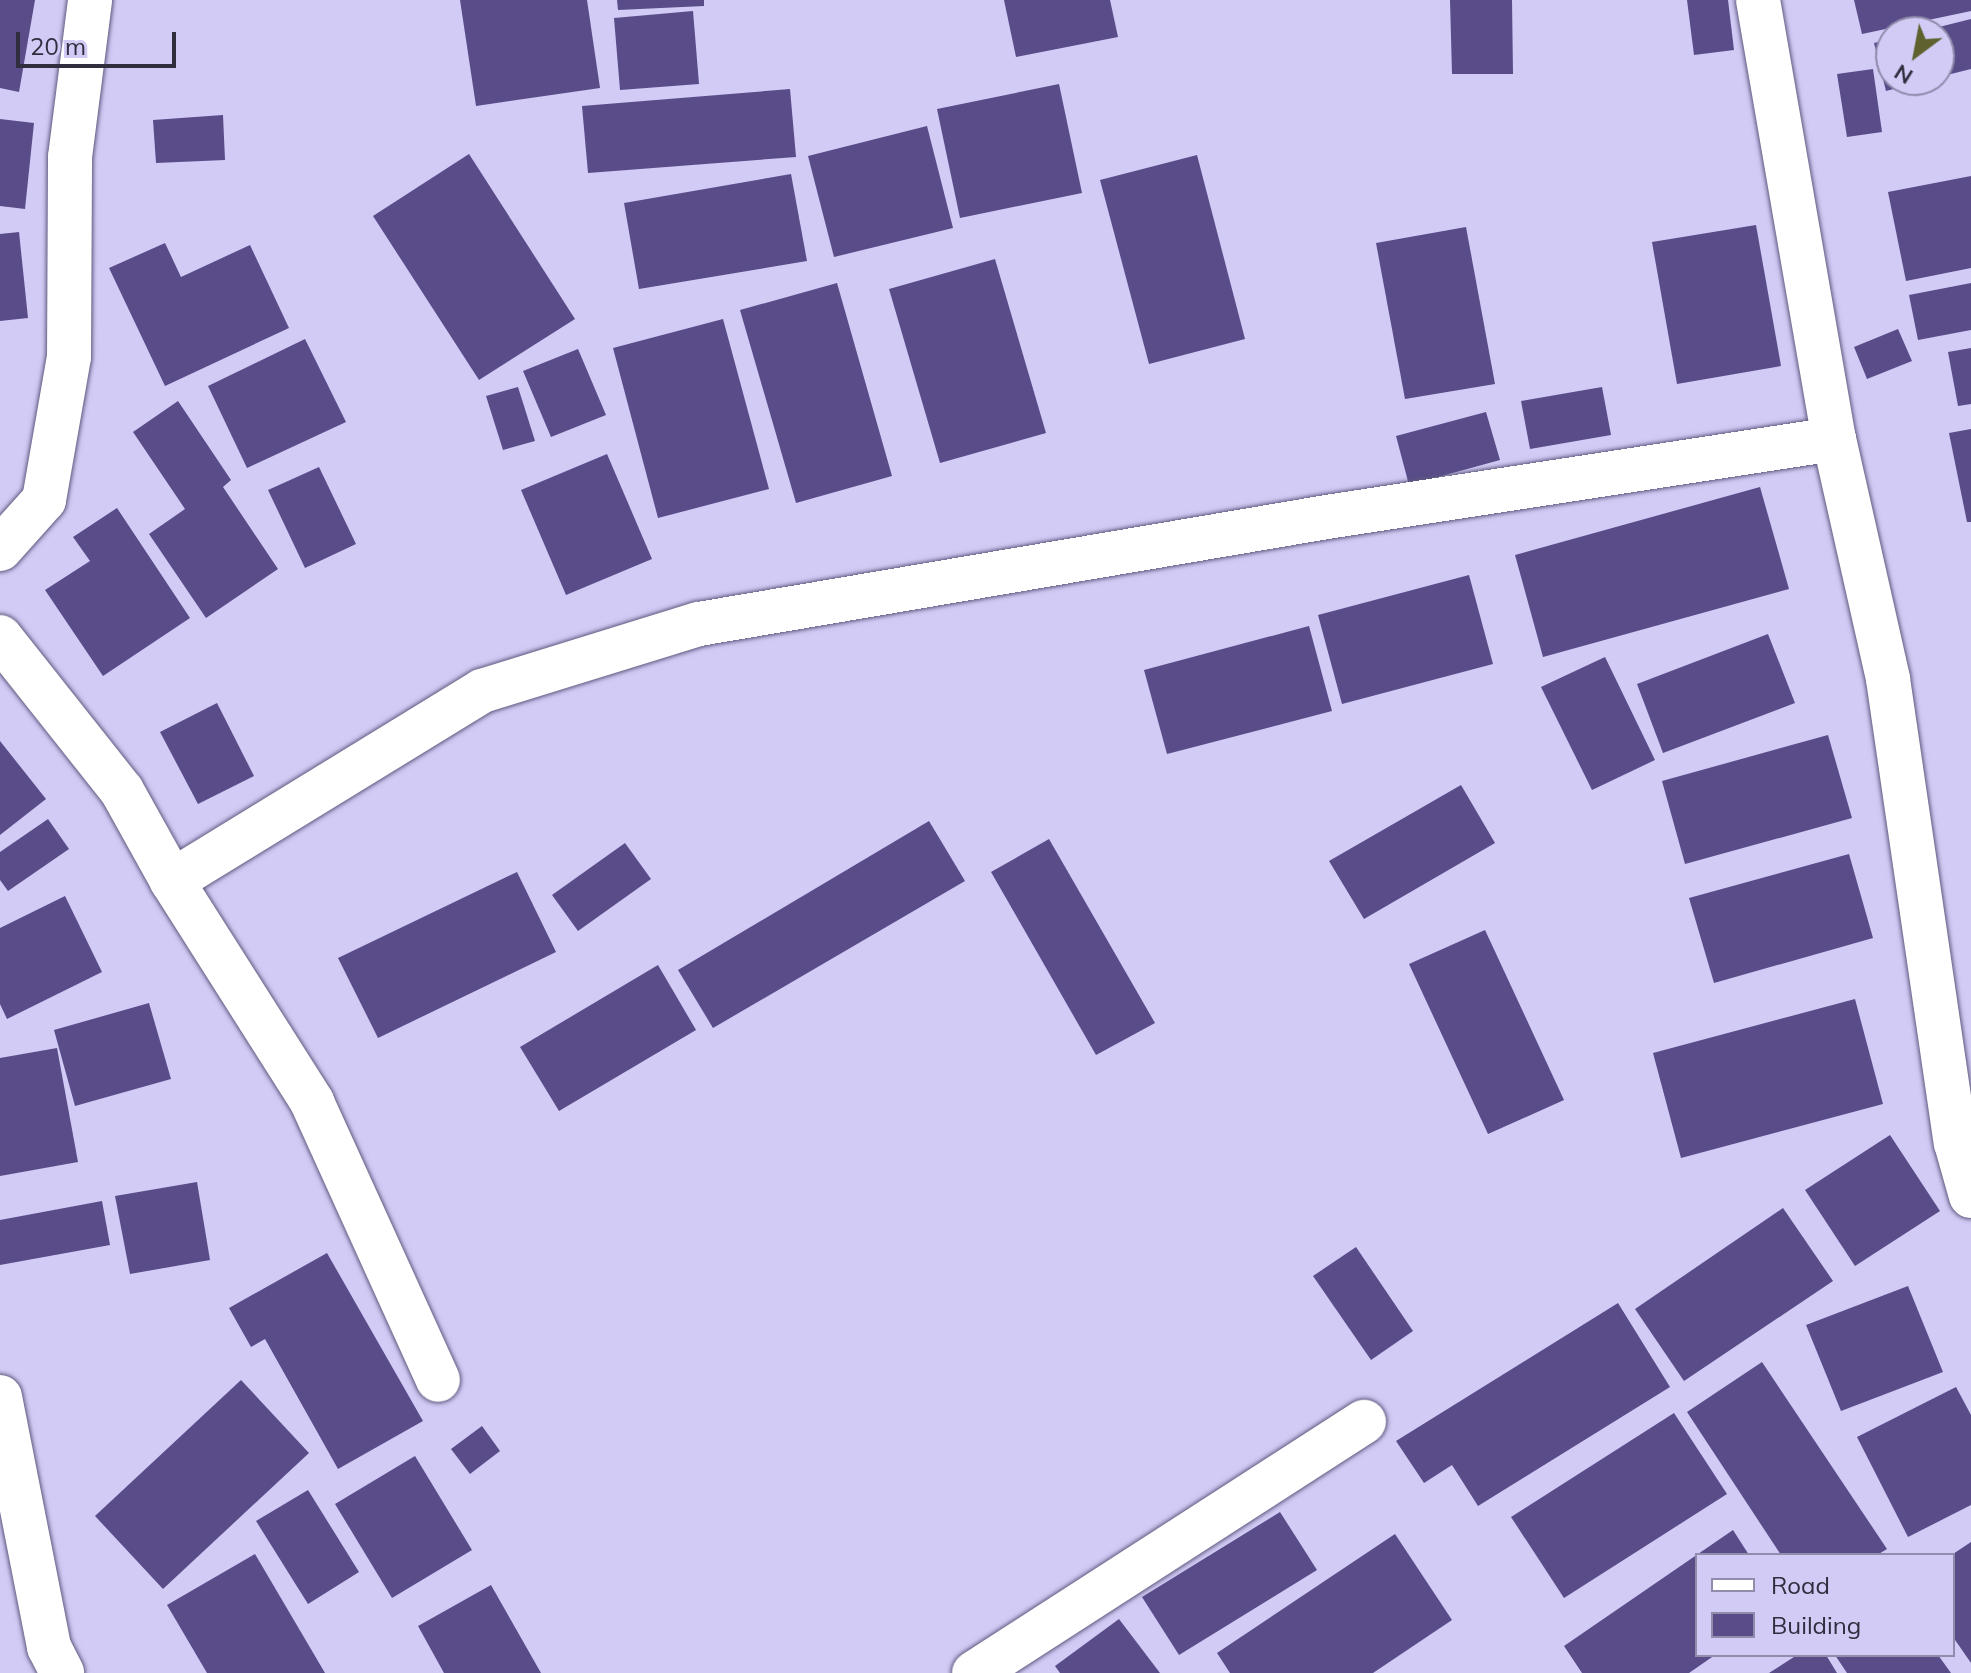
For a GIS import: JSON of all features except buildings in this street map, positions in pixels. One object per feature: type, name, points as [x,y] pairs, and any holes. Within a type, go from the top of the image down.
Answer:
[{"type":"street","points":[[0,549],[44,500],[69,357],[70,157],[90,0]]},
{"type":"street","points":[[1758,0],[1834,439],[1888,679],[1956,1143],[1971,1196]]},
{"type":"street","points":[[172,881],[482,691],[699,624],[1327,517],[1834,439]]},
{"type":"street","points":[[0,637],[122,791],[172,881],[312,1102],[438,1380]]},
{"type":"street","points":[[0,1397],[49,1647],[62,1673]]},
{"type":"street","points":[[974,1673],[1364,1422]]}]
